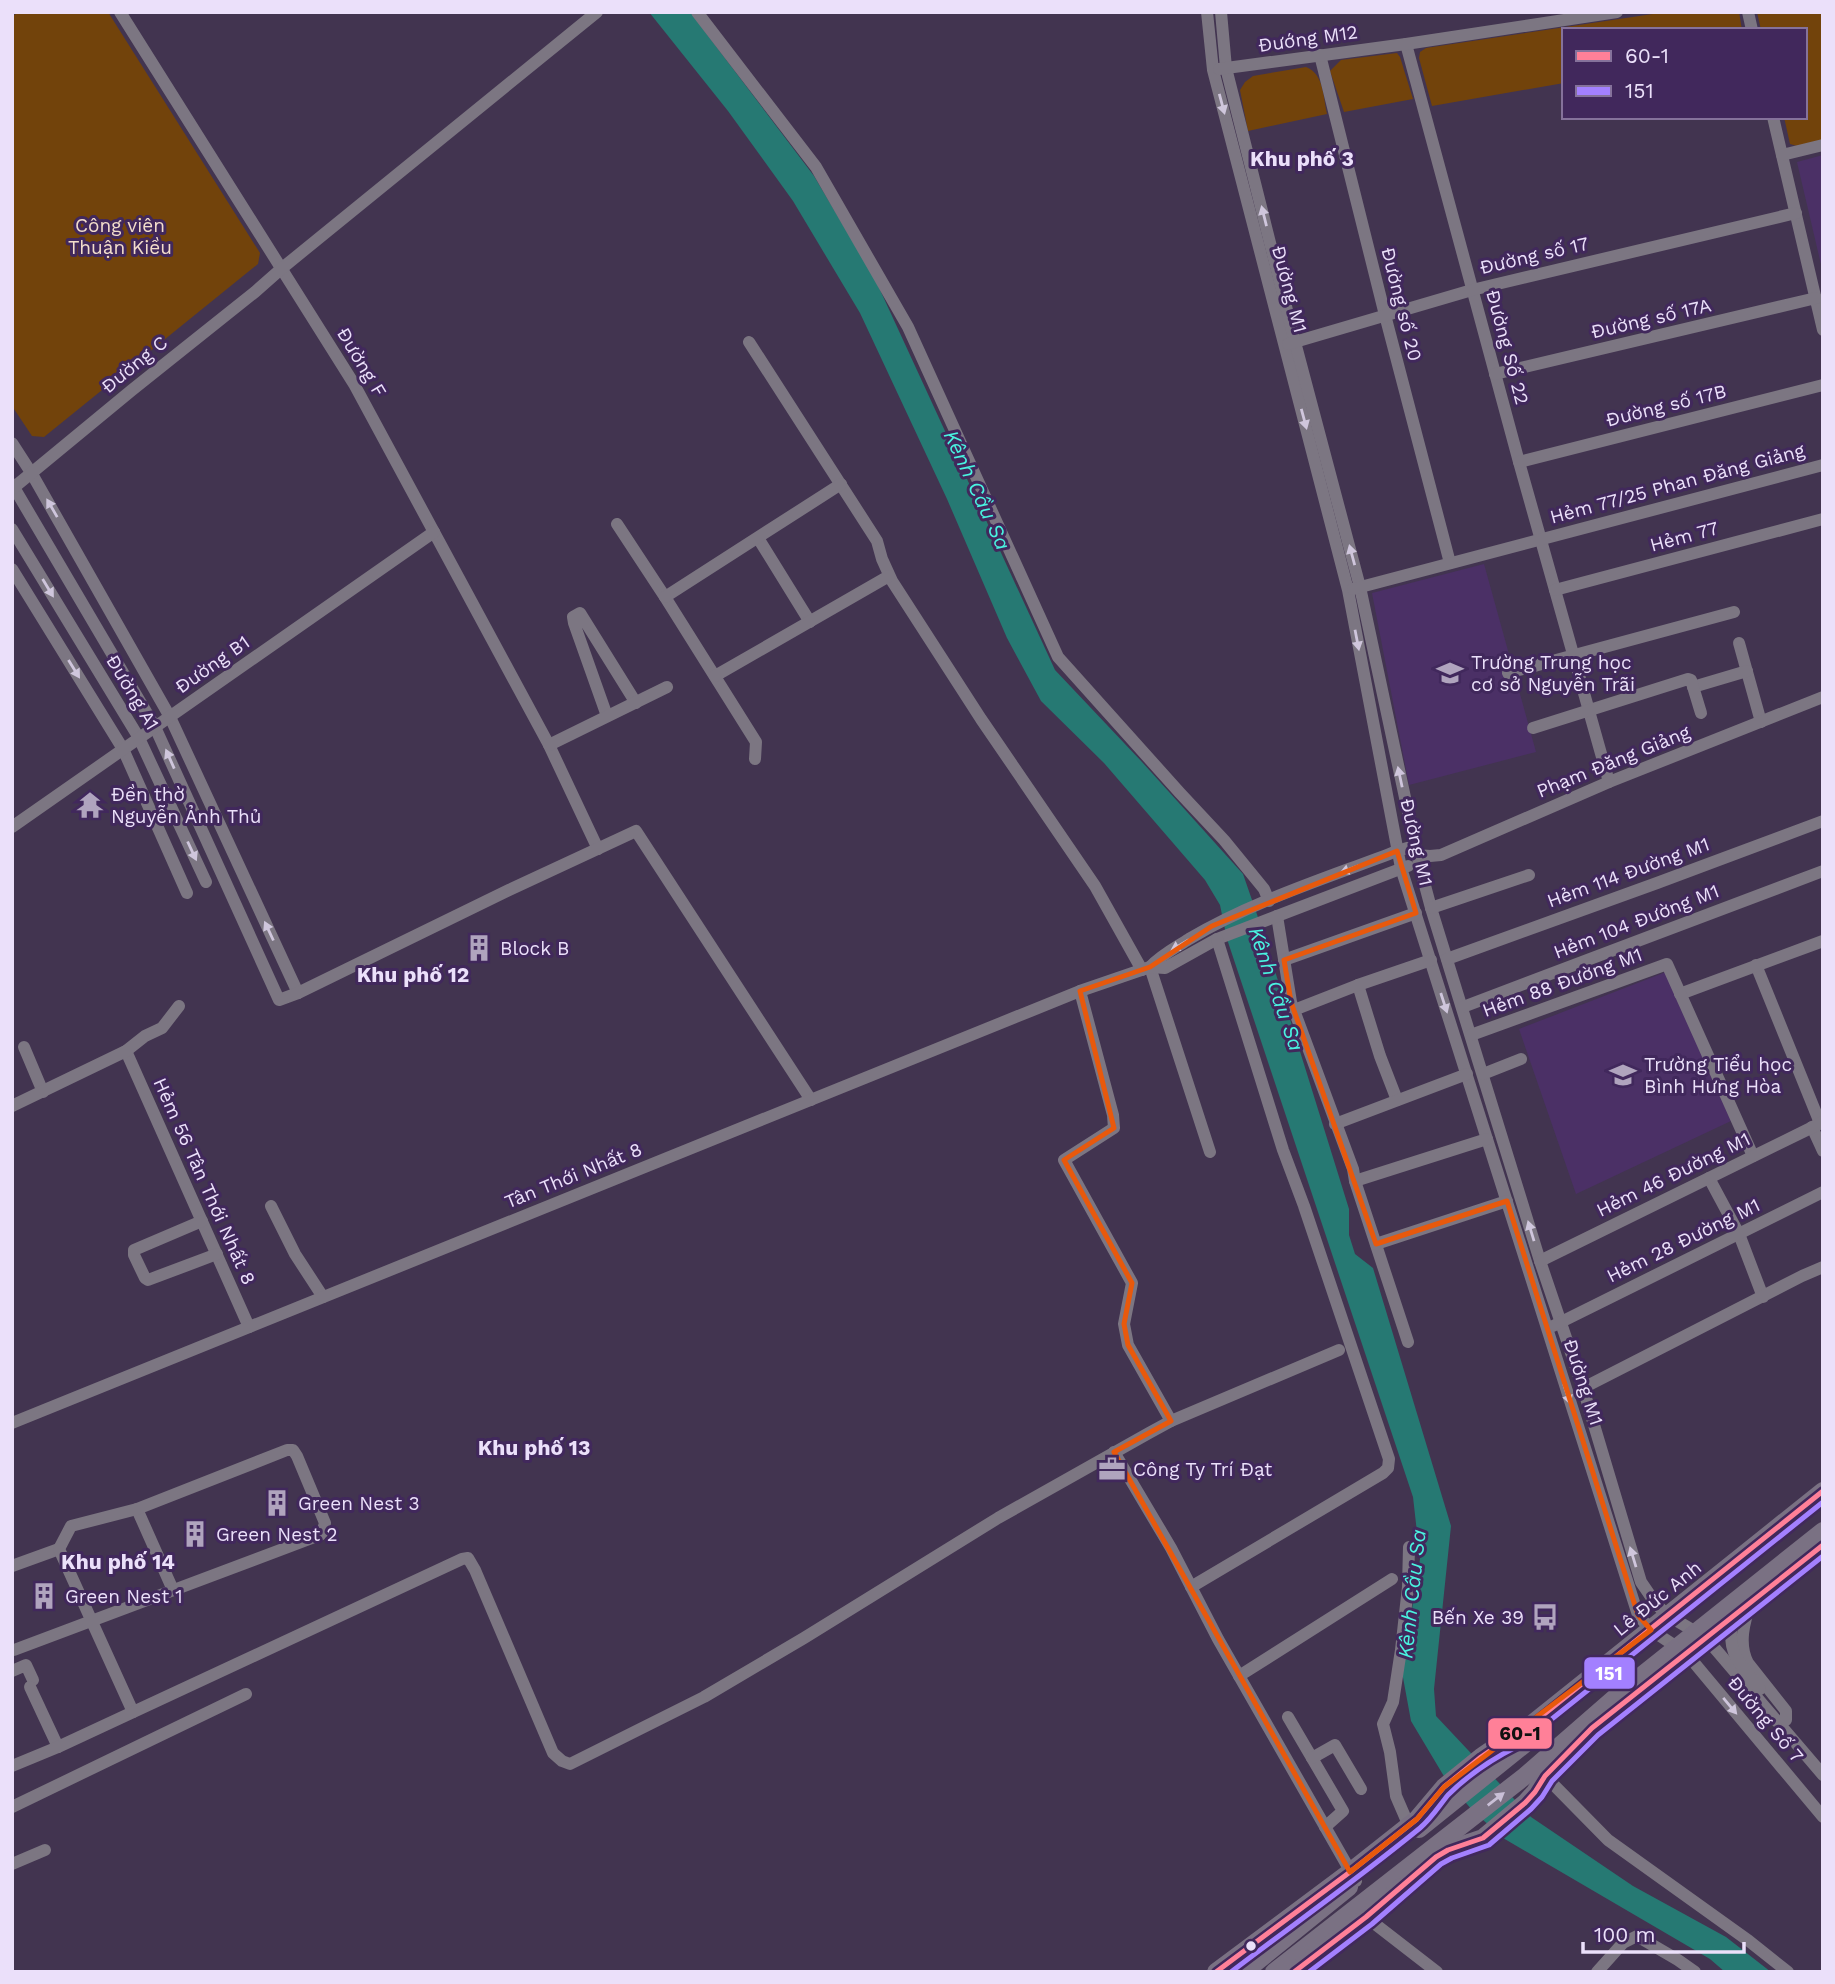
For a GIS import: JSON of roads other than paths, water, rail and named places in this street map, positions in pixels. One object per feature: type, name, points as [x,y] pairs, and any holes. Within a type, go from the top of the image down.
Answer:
[{"type":"highway","name":"Lê Đức Anh","points":[[1446,1795],[1510,1755],[1823,1491]]},
{"type":"highway","name":"Lê Đức Anh","points":[[1673,1618],[1823,1504]]},
{"type":"highway","points":[[1274,1972],[1525,1776],[1626,1688],[1701,1635],[1823,1531]]},
{"type":"highway","points":[[1701,1635],[1732,1617],[1823,1545]]},
{"type":"highway","name":"Lê Đức Anh","points":[[1446,1795],[1481,1757],[1513,1739],[1656,1632]]},
{"type":"highway","points":[[1294,1972],[1366,1917],[1436,1857],[1483,1838],[1525,1803],[1545,1776],[1592,1728],[1681,1650]]},
{"type":"highway","points":[[1244,1972],[1410,1830],[1446,1795]]},
{"type":"highway","points":[[1216,1972],[1353,1876]]},
{"type":"street","name":"Đường F","points":[[120,12],[355,384],[549,745],[598,849]]},
{"type":"street","name":"Đường C","points":[[13,487],[597,12]]},
{"type":"street","points":[[697,12],[817,167],[908,327],[1058,657],[1224,840],[1264,890],[1269,901]]},
{"type":"street","name":"Đường M1","points":[[1207,12],[1354,589],[1431,908],[1540,1261],[1583,1388],[1641,1582],[1656,1605],[1701,1635]]},
{"type":"street","name":"Đường M1","points":[[1220,69],[1221,12]]},
{"type":"street","name":"Đướng M12","points":[[1220,69],[1616,12]]},
{"type":"street","name":"Đường Số 22","points":[[1406,44],[1519,463],[1609,782]]},
{"type":"street","name":"Đường số 20","points":[[1320,55],[1450,563]]},
{"type":"street","points":[[1773,119],[1823,330]]},
{"type":"street","points":[[1782,155],[1823,145]]},
{"type":"street","name":"Đường số 17","points":[[1290,343],[1472,290],[1796,213]]},
{"type":"street","name":"Đường số 17A","points":[[1495,374],[1815,299]]},
{"type":"street","points":[[749,342],[877,541],[890,576],[981,719],[1095,886],[1146,969],[1210,1152]]},
{"type":"street","name":"Đường số 17B","points":[[1519,463],[1823,385]]},
{"type":"street","name":"Đường A1","points":[[12,443],[170,717],[298,993],[279,1000],[155,727],[13,487]]},
{"type":"street","name":"Hẻm 77/25 Phan Đăng Giảng","points":[[1354,589],[1823,464]]},
{"type":"street","points":[[665,597],[841,484]]},
{"type":"street","name":"Hẻm 77","points":[[1555,590],[1823,519]]},
{"type":"street","points":[[617,524],[756,742],[755,759]]},
{"type":"street","name":"Đường A1","points":[[12,529],[139,738],[206,882]]},
{"type":"street","name":"Đường B1","points":[[12,827],[434,532]]},
{"type":"street","points":[[758,538],[810,622]]},
{"type":"street","name":"Đường A1","points":[[12,569],[123,749],[187,892]]},
{"type":"street","points":[[715,676],[890,576]]},
{"type":"street","name":"Đường M1","points":[[1354,589],[1401,868],[1638,1615],[1681,1650]]},
{"type":"street","points":[[607,716],[574,623],[573,617],[580,612],[636,703]]},
{"type":"street","points":[[1508,673],[1734,612]]},
{"type":"street","points":[[1739,643],[1761,722]]},
{"type":"street","points":[[1693,687],[1747,671]]},
{"type":"street","points":[[1533,728],[1688,679],[1691,680],[1702,713]]},
{"type":"street","points":[[549,745],[667,687]]},
{"type":"street","name":"Phạm Đăng Giảng","points":[[1212,926],[1397,851],[1441,855],[1609,782],[1823,697]]},
{"type":"street","name":"Hẻm 114 Đường M1","points":[[1447,959],[1823,821]]},
{"type":"street","points":[[298,993],[636,831],[810,1100]]},
{"type":"street","name":"Phạm Đăng Giảng","points":[[1217,939],[1401,868],[1417,854]]},
{"type":"street","name":"Hẻm 104 Đường M1","points":[[1463,1007],[1823,871]]},
{"type":"street","points":[[1431,908],[1530,875]]},
{"type":"street","points":[[1284,960],[1416,913]]},
{"type":"street","points":[[1277,916],[1294,1010],[1353,1169],[1408,1342]]},
{"type":"street","name":"Tân Thới Nhất 8","points":[[1146,969],[1159,957],[1212,926]]},
{"type":"street","points":[[1191,1587],[1383,1473],[1389,1464],[1283,1150],[1217,939]]},
{"type":"street","name":"Tân Thới Nhất 8","points":[[12,1423],[1080,991],[1146,969],[1166,968],[1217,939]]},
{"type":"street","points":[[1681,994],[1823,941]]},
{"type":"street","points":[[1294,1010],[1430,960]]},
{"type":"street","name":"Hẻm 88 Đường M1","points":[[1471,1035],[1667,964],[1753,1156]]},
{"type":"street","points":[[1756,965],[1818,1124],[1823,1151]]},
{"type":"street","points":[[1358,985],[1397,1100]]},
{"type":"street","points":[[1080,991],[1113,1115],[1114,1128],[1064,1160],[1132,1283],[1124,1324],[1128,1345],[1171,1421]]},
{"type":"street","points":[[12,1106],[126,1051],[145,1036],[162,1028],[179,1006]]},
{"type":"street","points":[[24,1047],[43,1092]]},
{"type":"street","name":"Hẻm 56 Tân Thới Nhất 8","points":[[126,1051],[249,1327]]},
{"type":"street","points":[[1483,1074],[1521,1059]]},
{"type":"street","points":[[1335,1124],[1467,1074]]},
{"type":"street","name":"Hẻm 46 Đường M1","points":[[1540,1261],[1818,1124]]},
{"type":"street","points":[[1355,1181],[1487,1139]]},
{"type":"street","points":[[1709,1178],[1739,1234],[1763,1297]]},
{"type":"street","name":"Hẻm 28 Đường M1","points":[[1547,1329],[1823,1192]]},
{"type":"street","points":[[1376,1244],[1507,1201]]},
{"type":"street","points":[[271,1206],[295,1254],[323,1297]]},
{"type":"street","points":[[202,1221],[134,1250],[134,1255],[145,1278],[149,1280],[217,1254]]},
{"type":"street","points":[[1583,1388],[1802,1276],[1823,1268]]},
{"type":"street","points":[[12,1766],[468,1558],[553,1753],[570,1764],[705,1697],[998,1518],[1171,1421],[1339,1350]]},
{"type":"street","points":[[12,1566],[60,1549],[71,1526],[137,1509],[287,1450],[293,1450],[297,1456],[325,1523],[323,1533],[14,1650]]},
{"type":"street","points":[[1114,1452],[1171,1548],[1239,1676],[1353,1876]]},
{"type":"street","points":[[137,1509],[173,1590]]},
{"type":"street","points":[[1409,1547],[1408,1587],[1401,1650],[1393,1703],[1383,1724],[1396,1796],[1410,1830]]},
{"type":"street","points":[[60,1549],[133,1712]]},
{"type":"street","points":[[1239,1676],[1392,1579]]},
{"type":"street","points":[[1751,1602],[1743,1637],[1744,1655],[1786,1711],[1786,1720]]},
{"type":"street","points":[[1732,1617],[1730,1640],[1733,1652],[1823,1765]]},
{"type":"street","name":"Đường Số 7","points":[[1701,1635],[1823,1775]]},
{"type":"street","name":"Đường Số 7","points":[[1681,1650],[1823,1817]]},
{"type":"street","points":[[12,1671],[26,1665],[58,1747]]},
{"type":"street","points":[[12,1807],[246,1694]]},
{"type":"street","points":[[1288,1717],[1343,1811],[1325,1827]]},
{"type":"street","points":[[1312,1758],[1335,1745],[1361,1789]]},
{"type":"street","points":[[1545,1776],[1608,1840],[1788,1972]]},
{"type":"street","points":[[12,1864],[45,1850]]},
{"type":"street","points":[[1366,1917],[1437,1972]]},
{"type":"street","points":[[1597,1972],[1623,1942],[1637,1936],[1695,1972]]},
{"type":"water","name":"Kênh Cầu Sa","points":[[649,12],[690,12],[814,176],[875,279],[1055,670],[1243,874],[1349,1209],[1349,1235],[1355,1254],[1373,1268],[1451,1526],[1434,1689],[1436,1716],[1531,1817],[1633,1886],[1726,1937],[1771,1972],[1725,1972],[1710,1959],[1503,1838],[1472,1810],[1445,1778],[1411,1721],[1402,1672],[1420,1559],[1413,1497],[1227,939],[1220,905],[1205,880],[1104,763],[1041,701],[1007,638],[947,499],[860,313],[793,201],[728,111]]},
{"type":"place","name":"Trường Trung học cơ sở Nguyễn Trãi","points":[[1450,673]]},
{"type":"place","name":"Đền thờ Nguyễn Ảnh Thủ","points":[[90,805]]},
{"type":"place","name":"Block B","points":[[479,948]]},
{"type":"place","name":"Trường Tiểu học Bình Hưng Hòa","points":[[1623,1075]]},
{"type":"place","name":"Công Ty Trí Đạt","points":[[1112,1469]]},
{"type":"place","name":"Green Nest 3","points":[[277,1503]]},
{"type":"place","name":"Green Nest 2","points":[[195,1534]]},
{"type":"place","name":"Green Nest 1","points":[[44,1596]]},
{"type":"place","name":"Bến Xe 39","points":[[1545,1617]]},
{"type":"district","name":"Khu phố 3","points":[[1302,159]]},
{"type":"district","name":"Khu phố 12","points":[[413,975]]},
{"type":"district","name":"Khu phố 13","points":[[534,1448]]},
{"type":"district","name":"Khu phố 14","points":[[118,1562]]},
{"type":"park label","name":"Công viên Thuận Kiều","points":[[120,236]]}]
